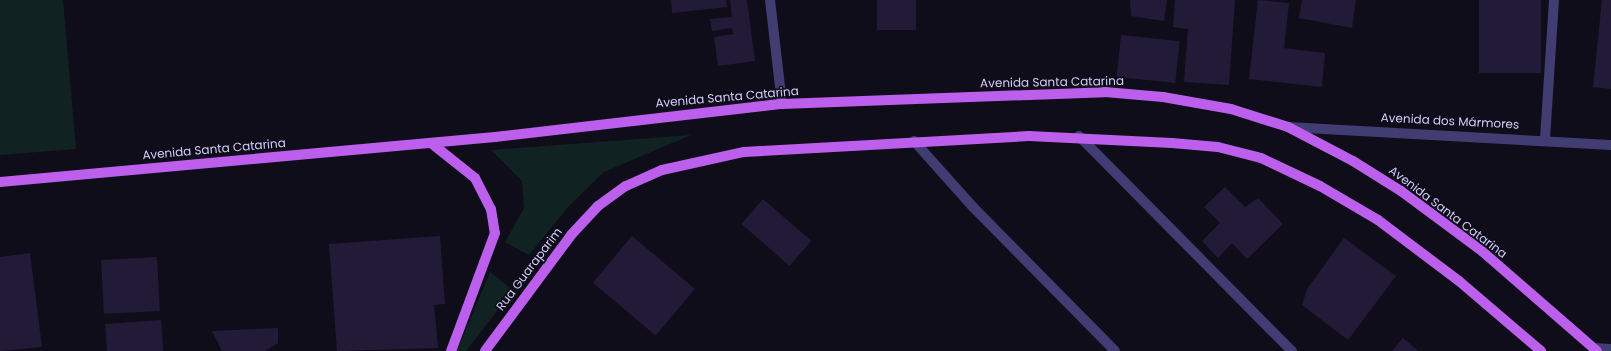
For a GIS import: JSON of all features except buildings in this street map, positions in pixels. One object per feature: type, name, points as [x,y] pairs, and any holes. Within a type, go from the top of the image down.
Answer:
[{"type":"main road","name":"Avenida Santa Catarina","points":[[0,182],[431,143],[782,104],[1105,92],[1163,97],[1231,109],[1288,127],[1402,191],[1483,252],[1595,349]]},
{"type":"main road","points":[[914,141],[1079,136],[1218,147],[1262,158],[1320,186],[1378,220],[1459,281],[1541,351]]},
{"type":"main road","name":"Rua Guaraparim","points":[[484,351],[571,235],[598,206],[626,186],[662,170],[719,156],[914,141]]},
{"type":"main road","points":[[431,143],[475,178],[491,209],[495,233],[488,259],[451,351]]},
{"type":"street","points":[[770,0],[782,104]]},
{"type":"street","points":[[1545,139],[1554,0]]},
{"type":"street","name":"Avenida dos Mármores","points":[[1288,127],[1545,139],[1611,145]]},
{"type":"street","points":[[1079,136],[1292,351]]},
{"type":"street","points":[[914,141],[973,207],[1115,351]]},
{"type":"street","points":[[1595,349],[1611,349]]},
{"type":"green space","points":[[0,0],[63,0],[76,149],[0,155]]},
{"type":"green space","points":[[691,135],[604,172],[568,207],[529,255],[505,242],[524,208],[522,181],[491,150]]},
{"type":"green space","points":[[490,272],[513,290],[466,351],[457,351]]}]
